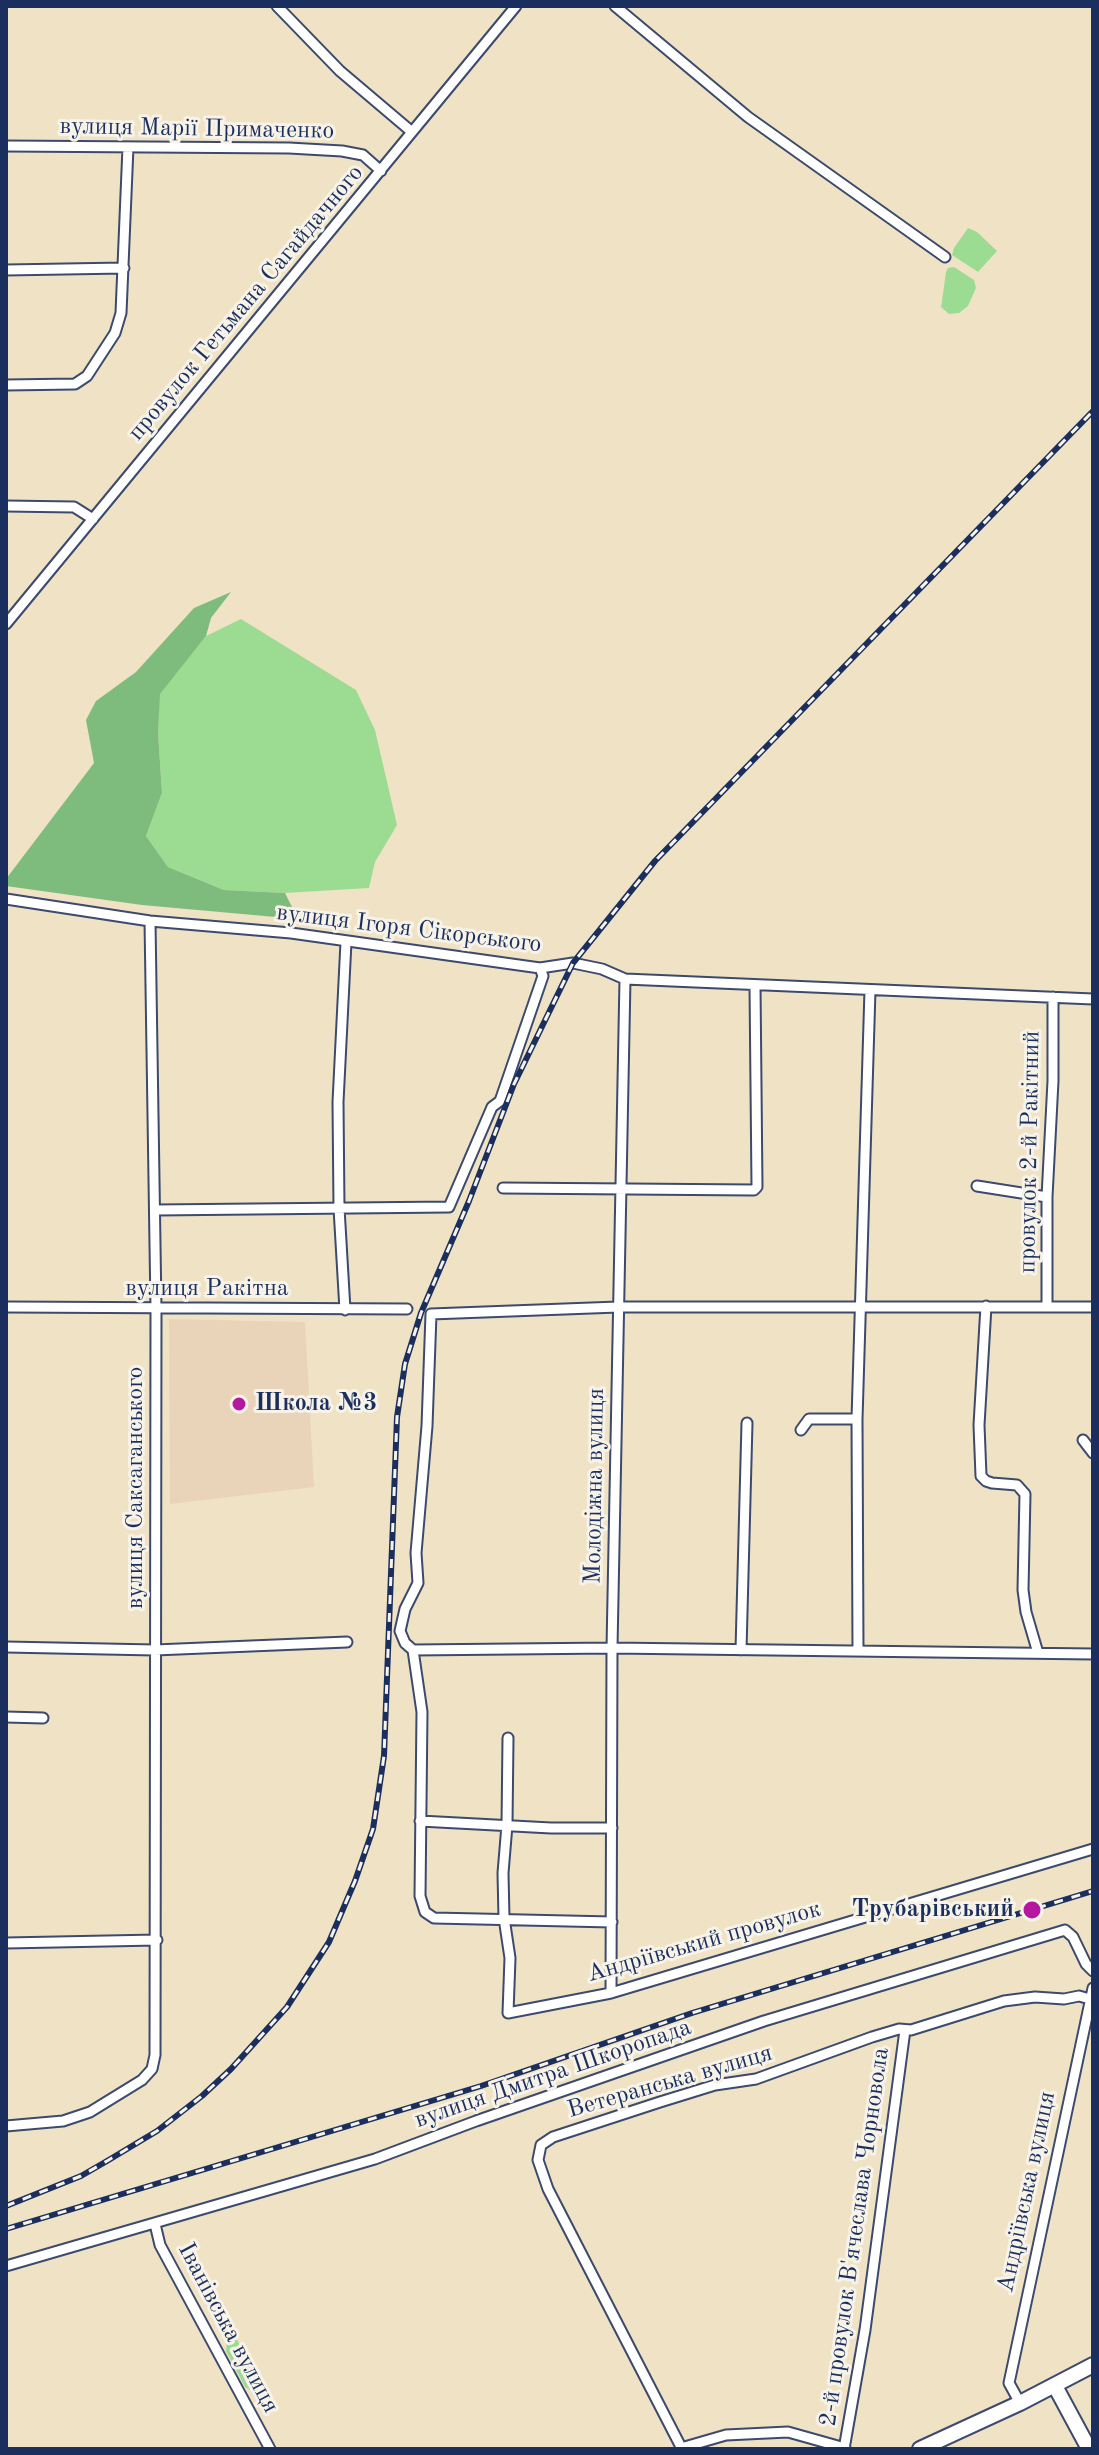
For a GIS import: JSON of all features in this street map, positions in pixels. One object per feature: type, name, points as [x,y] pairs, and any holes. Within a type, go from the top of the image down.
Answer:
[{"type":"main road","points":[[920,2449],[1093,2365]]},
{"type":"main road","points":[[1055,2386],[1089,2449]]},
{"type":"street","points":[[277,6],[340,71],[412,132]]},
{"type":"street","name":"провулок Гетьмана Сагайдачного","points":[[6,624],[516,6]]},
{"type":"street","points":[[615,6],[748,117],[945,257]]},
{"type":"street","name":"вулиця Марії Примаченко","points":[[6,146],[342,151],[363,155],[381,171]]},
{"type":"street","points":[[6,385],[75,384],[87,376],[115,333],[121,313],[128,147]]},
{"type":"street","points":[[6,270],[124,268]]},
{"type":"street","points":[[6,506],[74,507],[93,519]]},
{"type":"street","name":"вулиця Ігоря Сікорського","points":[[6,899],[150,921],[291,933],[540,968],[573,963],[602,969],[625,979],[1093,999]]},
{"type":"street","name":"вулиця Саксаганського","points":[[6,2126],[63,2121],[90,2112],[142,2080],[152,2069],[155,2055],[156,1210],[150,921]]},
{"type":"street","points":[[345,1310],[339,1208],[338,1102],[346,942]]},
{"type":"street","points":[[156,1210],[449,1207],[492,1107],[500,1101],[543,976],[540,968]]},
{"type":"street","name":"Молодіжна вулиця","points":[[611,1993],[612,1648],[625,979]]},
{"type":"street","points":[[503,1188],[754,1190],[757,1187],[755,985]]},
{"type":"street","points":[[858,1651],[857,1419],[870,990]]},
{"type":"street","name":"провулок 2-й Ракітний","points":[[1047,1307],[1053,997]]},
{"type":"street","points":[[977,1186],[1047,1197]]},
{"type":"street","points":[[986,1306],[979,1425],[981,1476],[992,1483],[1022,1487],[1025,1494],[1023,1590],[1038,1653]]},
{"type":"street","name":"вулиця Ракітна","points":[[6,1307],[407,1309]]},
{"type":"street","points":[[612,1922],[434,1918],[425,1912],[420,1896],[422,1712],[413,1650],[405,1643],[400,1631],[405,1609],[418,1583],[416,1553],[427,1426],[431,1314],[618,1307],[1093,1307]]},
{"type":"street","points":[[801,1430],[806,1416],[857,1419]]},
{"type":"street","points":[[741,1650],[747,1423]]},
{"type":"street","points":[[1083,1440],[1093,1453]]},
{"type":"street","points":[[6,1647],[155,1650],[347,1642]]},
{"type":"street","points":[[413,1650],[612,1648],[1093,1654]]},
{"type":"street","points":[[6,1717],[43,1718]]},
{"type":"street","points":[[504,1918],[508,1738]]},
{"type":"street","points":[[420,1821],[612,1828]]},
{"type":"street","name":"Андріївський провулок","points":[[504,1918],[510,1958],[508,2013],[611,1993],[1093,1849]]},
{"type":"street","name":"вулиця Дмитра Шкоропада","points":[[6,2266],[375,2159],[764,2021],[1065,1930],[1073,1937],[1086,1964],[1093,1971]]},
{"type":"street","points":[[6,1943],[157,1940]]},
{"type":"street","name":"Андріївська вулиця","points":[[1020,2403],[1009,2383],[1093,1988]]},
{"type":"street","name":"Ветеранська вулиця","points":[[681,2449],[548,2189],[538,2160],[541,2145],[553,2137],[660,2102],[715,2085],[756,2079],[872,2037],[899,2029],[911,2030],[1004,2001],[1035,1997],[1064,1999],[1079,1996],[1090,1999]]},
{"type":"street","name":"2-й провулок В'ячеслава Чорновола","points":[[844,2449],[865,2330],[905,2030]]},
{"type":"street","name":"Іванівська вулиця","points":[[155,2224],[160,2245],[270,2449]]},
{"type":"street","points":[[681,2449],[726,2435],[788,2432],[844,2449]]},
{"type":"shaded area","name":"Школа №3","points":[[169,1319],[305,1322],[314,1487],[170,1504]]},
{"type":"green space","points":[[968,228],[977,232],[997,251],[978,272],[952,255]]},
{"type":"green space","points":[[954,267],[974,280],[976,288],[968,306],[959,313],[949,314],[941,307],[946,272]]},
{"type":"green space","points":[[231,592],[211,618],[206,636],[160,694],[158,732],[162,793],[146,836],[168,867],[224,890],[285,893],[298,919],[142,905],[6,886],[6,879],[94,763],[86,720],[96,701],[136,672],[194,608]]},
{"type":"green space","points":[[241,619],[356,690],[375,730],[397,825],[375,862],[369,888],[285,893],[224,890],[168,867],[146,836],[162,793],[159,694],[206,636]]},
{"type":"green space","points":[[237,2340],[241,2346],[258,2380],[250,2390],[245,2387],[226,2351],[227,2342]]},
{"type":"railway","points":[[6,2206],[81,2176],[157,2131],[202,2096],[287,2007],[329,1942],[373,1829],[384,1756],[397,1417],[405,1364],[421,1313],[514,1084],[573,963],[655,861],[1093,411]]},
{"type":"railway","points":[[6,2229],[481,2086],[692,2013],[1093,1891]]},
{"type":"place","name":"Школа №3","points":[[239,1404]]},
{"type":"place","name":"Трубарівський","points":[[1032,1910]]}]
